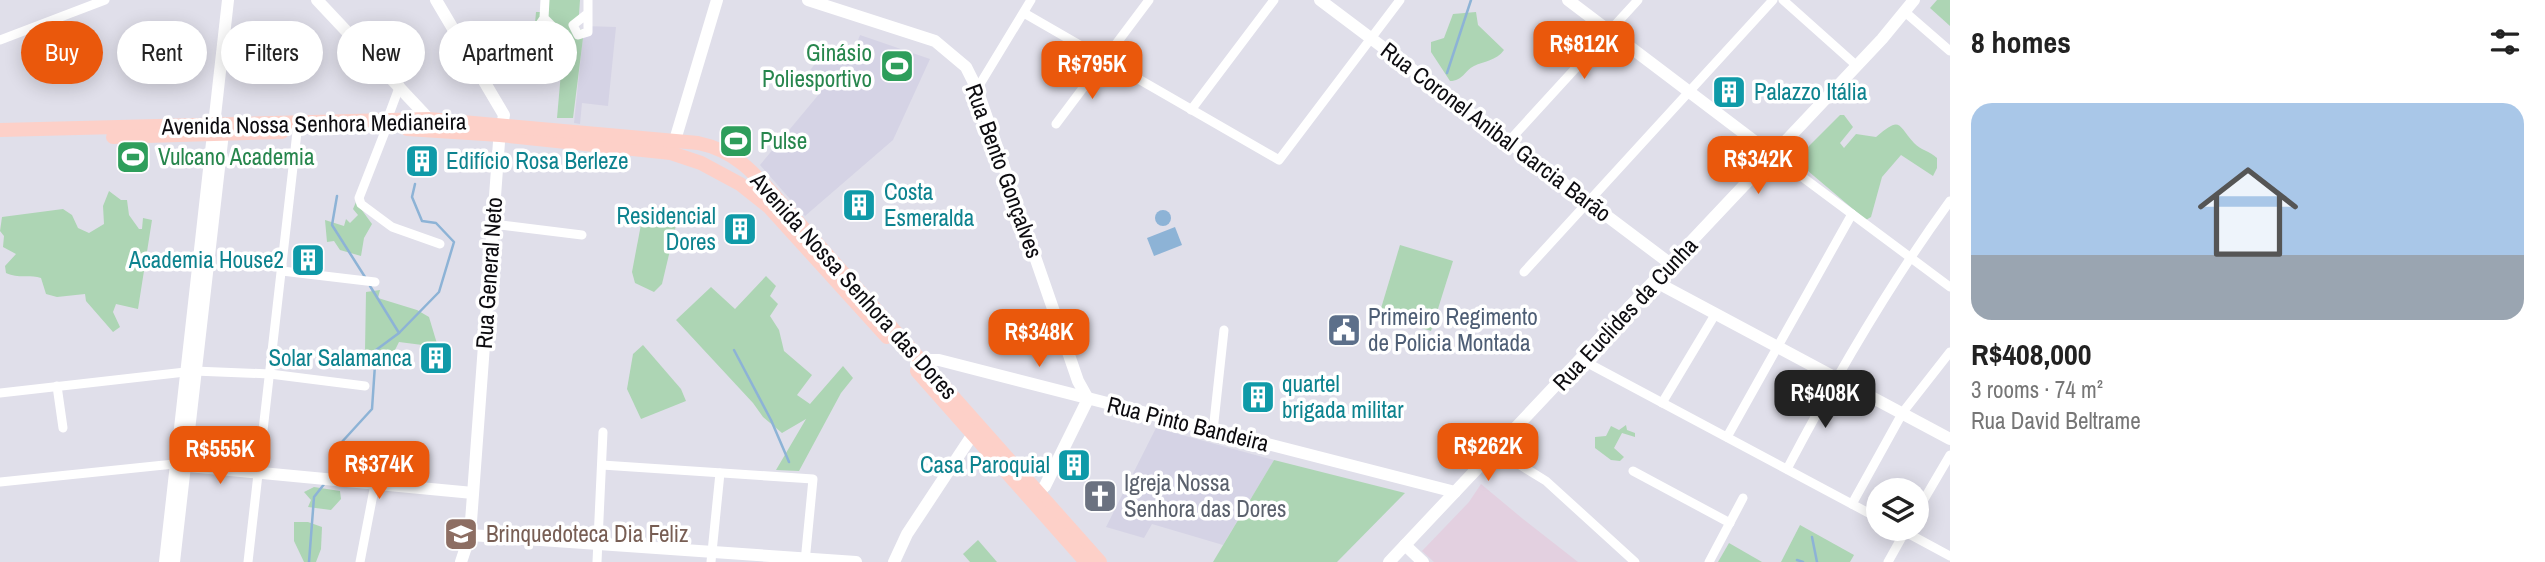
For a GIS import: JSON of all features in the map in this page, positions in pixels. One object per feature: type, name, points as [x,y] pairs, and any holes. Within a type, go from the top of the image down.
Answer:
[{"type":"main road","name":"Avenida Nossa Senhora Medianeira","points":[[0,140],[219,129],[297,132],[429,119],[501,130]]},
{"type":"main road","name":"Avenida Nossa Senhora Medianeira","points":[[0,130],[386,125],[501,130]]},
{"type":"main road","name":"Avenida Nossa Senhora das Dores","points":[[501,130],[675,141],[718,147],[732,154],[790,213],[973,434],[1100,562]]},
{"type":"main road","name":"Avenida Nossa Senhora das Dores","points":[[501,130],[671,153],[718,171],[750,191],[777,215],[917,364],[1035,496],[1086,562]]},
{"type":"main road","points":[[718,171],[732,154]]},
{"type":"street","points":[[0,40],[80,4],[105,0]]},
{"type":"street","points":[[166,562],[219,129],[228,0]]},
{"type":"street","points":[[317,0],[400,85],[429,119]]},
{"type":"street","name":"Rua General Neto","points":[[436,0],[504,115],[493,224],[470,535],[461,562]]},
{"type":"street","points":[[544,18],[545,0]]},
{"type":"street","points":[[587,14],[588,0]]},
{"type":"street","points":[[675,141],[717,0]]},
{"type":"street","points":[[977,89],[1031,0]]},
{"type":"street","points":[[1056,124],[1149,0]]},
{"type":"street","points":[[1191,110],[1274,0]]},
{"type":"street","name":"Rua Coronel Anibal Garcia Barão","points":[[1320,0],[1672,265]]},
{"type":"street","points":[[1024,13],[1279,160],[1400,0]]},
{"type":"street","points":[[1568,0],[1950,287]]},
{"type":"street","points":[[1508,142],[1638,0]]},
{"type":"street","points":[[1524,272],[1773,0]]},
{"type":"street","points":[[1783,0],[1857,66]]},
{"type":"street","name":"Rua Euclides da Cunha","points":[[1389,562],[1774,156],[1914,0]]},
{"type":"street","name":"Rua Bento Gonçalves","points":[[816,1],[935,41],[966,67],[977,89],[1078,381],[1088,399]]},
{"type":"street","points":[[1905,12],[1950,51]]},
{"type":"street","points":[[400,85],[359,198],[361,204],[392,227],[440,244]]},
{"type":"street","points":[[248,562],[297,132]]},
{"type":"street","points":[[1787,469],[1836,376],[1909,256],[1950,201]]},
{"type":"street","points":[[1727,437],[1852,214]]},
{"type":"street","points":[[493,224],[582,235]]},
{"type":"street","points":[[282,271],[375,282]]},
{"type":"street","points":[[1656,282],[1950,439]]},
{"type":"street","points":[[1662,403],[1716,313]]},
{"type":"street","points":[[1213,431],[1224,330]]},
{"type":"street","points":[[1852,504],[1903,412],[1950,352]]},
{"type":"street","name":"Rua Pinto Bandeira","points":[[917,364],[939,360],[1455,492]]},
{"type":"street","points":[[1582,360],[1866,512]]},
{"type":"street","points":[[0,393],[189,372],[270,374],[365,386]]},
{"type":"street","points":[[57,386],[63,428]]},
{"type":"street","points":[[1035,496],[1045,486],[1088,399]]},
{"type":"street","points":[[597,562],[603,432]]},
{"type":"street","points":[[894,562],[907,534],[973,434]]},
{"type":"street","points":[[1496,450],[1546,481],[1635,562]]},
{"type":"street","points":[[1929,491],[1950,455]]},
{"type":"street","points":[[0,482],[179,465],[473,493]]},
{"type":"street","points":[[602,465],[813,479],[805,560]]},
{"type":"street","points":[[1633,471],[1730,523]]},
{"type":"street","points":[[712,557],[720,473]]},
{"type":"street","points":[[360,562],[375,484]]},
{"type":"street","points":[[1709,562],[1743,498]]},
{"type":"street","points":[[470,535],[598,544],[712,557],[856,562]]},
{"type":"street","points":[[1888,562],[1898,541]]},
{"type":"street","points":[[1923,541],[1950,556]]},
{"type":"street","points":[[1405,545],[1423,562]]},
{"type":"shaded area","points":[[584,26],[616,27],[608,106],[582,103],[580,124],[574,123]]},
{"type":"shaded area","points":[[860,35],[930,59],[893,140],[805,216],[760,165],[820,93],[805,77],[823,53],[849,64]]},
{"type":"shaded area","points":[[1156,428],[1274,460],[1223,545],[1152,524],[1144,538],[1106,527]]},
{"type":"shaded area","points":[[1481,484],[1578,562],[1434,562],[1422,551],[1469,502]]},
{"type":"green space","points":[[548,0],[580,0],[578,29],[584,30],[573,118],[557,118],[560,84],[577,84],[577,21],[535,21],[536,12],[547,12]]},
{"type":"green space","points":[[1937,0],[1950,0],[1950,26],[1930,8]]},
{"type":"green space","points":[[1476,12],[1478,25],[1504,50],[1494,59],[1471,68],[1461,78],[1450,81],[1431,52],[1431,42],[1444,38],[1453,14]]},
{"type":"green space","points":[[1840,115],[1844,115],[1853,127],[1840,143],[1844,148],[1856,134],[1876,137],[1890,126],[1898,125],[1916,145],[1937,158],[1937,168],[1933,176],[1901,155],[1882,177],[1871,217],[1866,220],[1795,160]]},
{"type":"green space","points":[[109,191],[121,200],[127,200],[129,215],[139,229],[142,229],[143,218],[152,220],[138,309],[116,304],[113,312],[120,327],[113,332],[86,301],[85,294],[57,297],[46,294],[41,278],[6,273],[5,266],[16,254],[3,247],[4,236],[0,231],[2,217],[63,209],[72,215],[78,228],[89,233],[104,224],[103,206]]},
{"type":"green space","points":[[356,202],[372,224],[364,238],[361,256],[340,250],[334,241],[327,242],[325,220],[344,226],[346,219],[350,223],[358,215],[353,209]]},
{"type":"green space","points":[[642,219],[676,225],[662,284],[654,292],[635,283],[632,272]]},
{"type":"green space","points":[[1400,245],[1453,261],[1431,331],[1379,315]]},
{"type":"green space","points":[[766,276],[776,286],[770,296],[778,304],[770,316],[779,330],[784,351],[812,375],[797,395],[810,404],[843,366],[853,378],[841,393],[799,471],[776,470],[806,419],[782,433],[763,417],[676,320],[711,287],[735,309]]},
{"type":"green space","points":[[380,290],[378,298],[417,310],[429,317],[438,347],[399,342],[391,358],[377,356],[376,350],[365,350],[366,292]]},
{"type":"green space","points":[[643,345],[681,389],[686,401],[641,419],[627,389],[633,354]]},
{"type":"green space","points":[[1626,425],[1627,430],[1635,433],[1635,437],[1622,433],[1614,448],[1624,457],[1620,461],[1611,460],[1595,448],[1595,437],[1606,436],[1611,426],[1619,430]]},
{"type":"green space","points":[[1274,460],[1405,493],[1337,562],[1213,562]]},
{"type":"green space","points":[[314,487],[340,491],[341,499],[331,510],[308,507],[311,500],[304,492]]},
{"type":"green space","points":[[294,522],[308,522],[322,527],[321,549],[316,562],[304,562],[294,541]]},
{"type":"green space","points":[[1800,525],[1854,555],[1850,562],[1781,562]]},
{"type":"green space","points":[[978,540],[997,562],[970,562],[963,554]]},
{"type":"green space","points":[[1729,543],[1762,562],[1718,562]]},
{"type":"water","points":[[1163,210],[1169,212],[1169,224],[1163,226],[1157,224],[1155,218],[1157,212]]},
{"type":"water","points":[[1175,227],[1182,245],[1154,256],[1147,238]]},
{"type":"waterway","points":[[1447,73],[1471,0]]},
{"type":"waterway","points":[[399,333],[439,292],[454,242],[436,223],[422,221],[412,197],[415,184]]},
{"type":"waterway","points":[[337,196],[332,225],[365,277]]},
{"type":"waterway","points":[[332,476],[338,470],[340,444],[372,409],[376,350],[399,333],[370,286]]},
{"type":"waterway","points":[[734,350],[771,420],[789,462]]},
{"type":"waterway","points":[[309,562],[314,497],[325,483]]},
{"type":"waterway","points":[[1812,537],[1817,562]]},
{"type":"waterway","points":[[1797,560],[1803,562]]},
{"type":"place","name":"Ginásio Poliesportivo","points":[[897,66]]},
{"type":"place","name":"Palazzo Itália","points":[[1729,92]]},
{"type":"place","name":"Pulse","points":[[736,141]]},
{"type":"place","name":"Vulcano Academia","points":[[133,157]]},
{"type":"place","name":"Edifício Rosa Berleze","points":[[422,161]]},
{"type":"place","name":"Costa Esmeralda","points":[[859,205]]},
{"type":"place","name":"Residencial Dores","points":[[740,229]]},
{"type":"place","name":"Academia House2","points":[[308,260]]},
{"type":"place","name":"Primeiro Regimento de Policia Montada","points":[[1344,330]]},
{"type":"place","name":"Solar Salamanca","points":[[436,358]]},
{"type":"place","name":"quartel brigada militar","points":[[1258,397]]},
{"type":"place","name":"Casa Paroquial","points":[[1074,465]]},
{"type":"place","name":"Igreja Nossa Senhora das Dores","points":[[1100,496]]},
{"type":"place","name":"Brinquedoteca Dia Feliz","points":[[461,534]]}]
